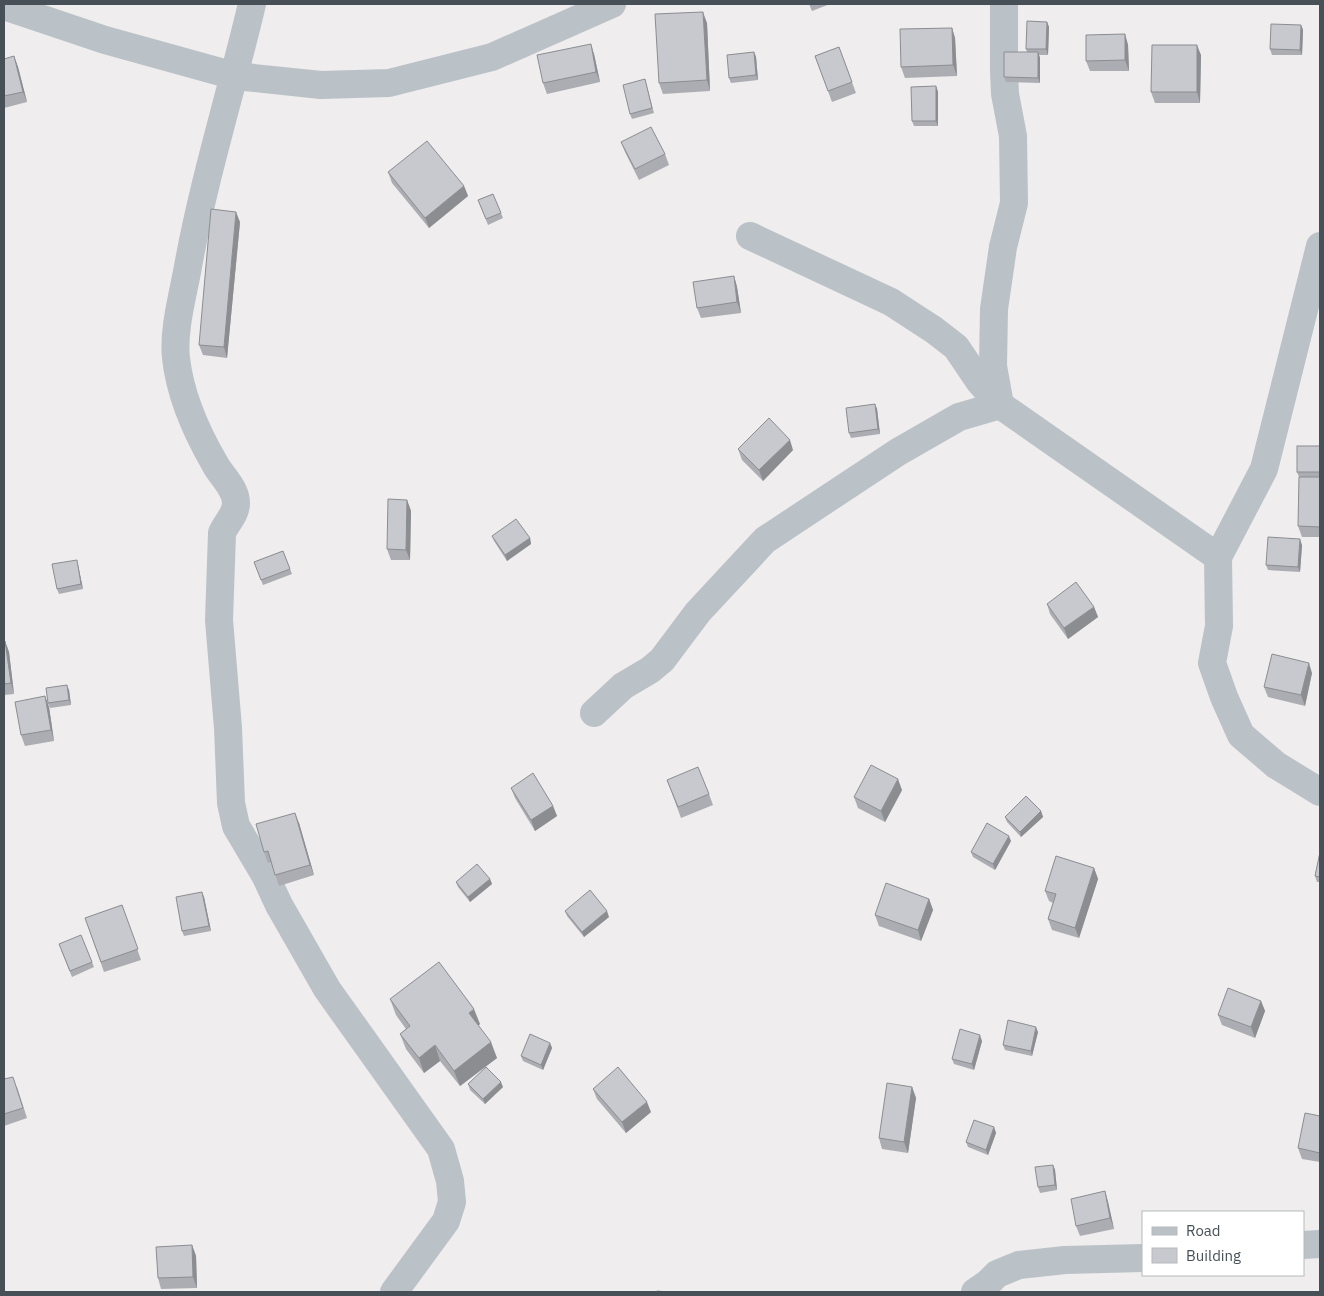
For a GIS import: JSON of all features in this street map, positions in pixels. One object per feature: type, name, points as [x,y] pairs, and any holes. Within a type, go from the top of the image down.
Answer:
[{"type":"street","points":[[252,4],[235,76],[214,147],[193,237],[178,317],[176,357],[182,390],[200,436],[215,465],[235,494],[236,505],[233,515],[222,533],[219,620],[228,728],[231,803],[236,826],[327,989],[441,1149],[450,1181],[452,1202],[446,1221],[394,1292]]},
{"type":"street","points":[[4,6],[105,40],[235,76],[321,85],[389,83],[492,57],[612,4]]},
{"type":"street","points":[[1000,405],[993,366],[994,309],[1003,247],[1014,203],[1013,136],[1005,94],[1004,4]]},
{"type":"street","points":[[750,236],[891,302],[934,330],[956,347],[978,381],[1000,405],[1218,557]]},
{"type":"street","points":[[1320,246],[1264,469],[1218,557],[1219,626],[1212,663],[1224,697],[1241,735],[1276,765],[1320,792]]},
{"type":"street","points":[[594,714],[623,686],[650,670],[662,660],[698,612],[765,540],[898,452],[959,417],[1000,405]]},
{"type":"street","points":[[1304,1245],[1320,1244]]},
{"type":"street","points":[[975,1292],[997,1274],[1019,1265],[1065,1260],[1142,1258]]},
{"type":"building","points":[[703,12],[707,80],[659,83],[655,14]]},
{"type":"building","points":[[1027,21],[1047,22],[1046,49],[1026,49]]},
{"type":"building","points":[[1271,24],[1301,25],[1300,50],[1270,49]]},
{"type":"building","points":[[952,28],[953,65],[901,67],[900,29]]},
{"type":"building","points":[[1125,34],[1125,60],[1086,61],[1086,35]]},
{"type":"building","points":[[591,44],[596,72],[543,83],[537,55]]},
{"type":"building","points":[[1152,45],[1197,45],[1197,92],[1151,92]]},
{"type":"building","points":[[839,47],[852,82],[828,91],[815,56]]},
{"type":"building","points":[[754,52],[756,75],[729,78],[727,55]]},
{"type":"building","points":[[1004,52],[1038,52],[1038,78],[1004,77]]},
{"type":"building","points":[[14,56],[23,92],[4,96],[4,59]]},
{"type":"building","points":[[645,79],[652,108],[630,114],[623,85]]},
{"type":"building","points":[[936,86],[936,121],[912,121],[911,87]]},
{"type":"building","points":[[651,127],[665,154],[635,169],[621,142]]},
{"type":"building","points":[[427,141],[464,186],[425,218],[388,172]]},
{"type":"building","points":[[493,194],[501,213],[486,219],[478,200]]},
{"type":"building","points":[[211,209],[236,212],[224,347],[199,345]]},
{"type":"building","points":[[734,276],[737,302],[697,308],[693,282]]},
{"type":"building","points":[[875,404],[878,429],[849,433],[846,408]]},
{"type":"building","points":[[769,418],[790,440],[759,470],[738,449]]},
{"type":"building","points":[[1297,446],[1320,446],[1320,472],[1297,472]]},
{"type":"building","points":[[1299,477],[1320,477],[1320,527],[1298,526]]},
{"type":"building","points":[[388,499],[407,500],[406,550],[387,549]]},
{"type":"building","points":[[516,519],[530,538],[505,555],[492,536]]},
{"type":"building","points":[[1268,537],[1300,539],[1298,567],[1266,565]]},
{"type":"building","points":[[283,551],[290,569],[261,580],[254,562]]},
{"type":"building","points":[[77,560],[81,584],[57,589],[52,564]]},
{"type":"building","points":[[1076,582],[1094,607],[1064,628],[1047,604]]},
{"type":"building","points":[[4,642],[11,683],[4,684]]},
{"type":"building","points":[[1272,654],[1309,663],[1301,695],[1264,687]]},
{"type":"building","points":[[67,685],[69,700],[48,703],[46,688]]},
{"type":"building","points":[[45,696],[51,730],[21,735],[15,702]]},
{"type":"building","points":[[871,765],[898,779],[881,811],[854,797]]},
{"type":"building","points":[[698,767],[709,794],[678,807],[667,780]]},
{"type":"building","points":[[533,773],[553,806],[531,820],[511,788]]},
{"type":"building","points":[[1026,796],[1041,811],[1020,832],[1005,817]]},
{"type":"building","points":[[295,813],[310,865],[275,875],[268,851],[264,852],[256,824]]},
{"type":"building","points":[[987,823],[1009,836],[993,864],[971,852]]},
{"type":"building","points":[[1320,852],[1320,877],[1315,876]]},
{"type":"building","points":[[1056,856],[1094,868],[1075,928],[1048,919],[1056,894],[1045,891]]},
{"type":"building","points":[[477,864],[490,879],[468,897],[456,882]]},
{"type":"building","points":[[886,883],[929,899],[918,930],[875,915]]},
{"type":"building","points":[[590,890],[607,911],[582,932],[565,911]]},
{"type":"building","points":[[202,892],[209,926],[182,931],[176,897]]},
{"type":"building","points":[[122,905],[138,949],[101,962],[85,918]]},
{"type":"building","points":[[81,935],[92,962],[70,971],[59,944]]},
{"type":"building","points":[[439,962],[474,1009],[469,1013],[491,1042],[454,1071],[435,1045],[419,1058],[400,1034],[410,1026],[390,999]]},
{"type":"building","points":[[1228,988],[1261,1001],[1251,1027],[1218,1015]]},
{"type":"building","points":[[1008,1020],[1036,1027],[1031,1051],[1003,1045]]},
{"type":"building","points":[[960,1029],[980,1035],[972,1064],[952,1059]]},
{"type":"building","points":[[530,1034],[550,1043],[541,1065],[521,1056]]},
{"type":"building","points":[[486,1067],[501,1082],[483,1099],[468,1084]]},
{"type":"building","points":[[618,1067],[647,1102],[622,1122],[593,1089]]},
{"type":"building","points":[[13,1077],[23,1108],[4,1114],[4,1079]]},
{"type":"building","points":[[887,1083],[912,1087],[904,1142],[879,1138]]},
{"type":"building","points":[[1305,1113],[1320,1116],[1320,1153],[1298,1148]]},
{"type":"building","points":[[974,1120],[994,1127],[986,1150],[966,1142]]},
{"type":"building","points":[[1053,1165],[1055,1185],[1038,1187],[1035,1167]]},
{"type":"building","points":[[1105,1191],[1110,1218],[1076,1226],[1071,1199]]},
{"type":"building","points":[[192,1245],[193,1277],[158,1278],[156,1247]]}]
